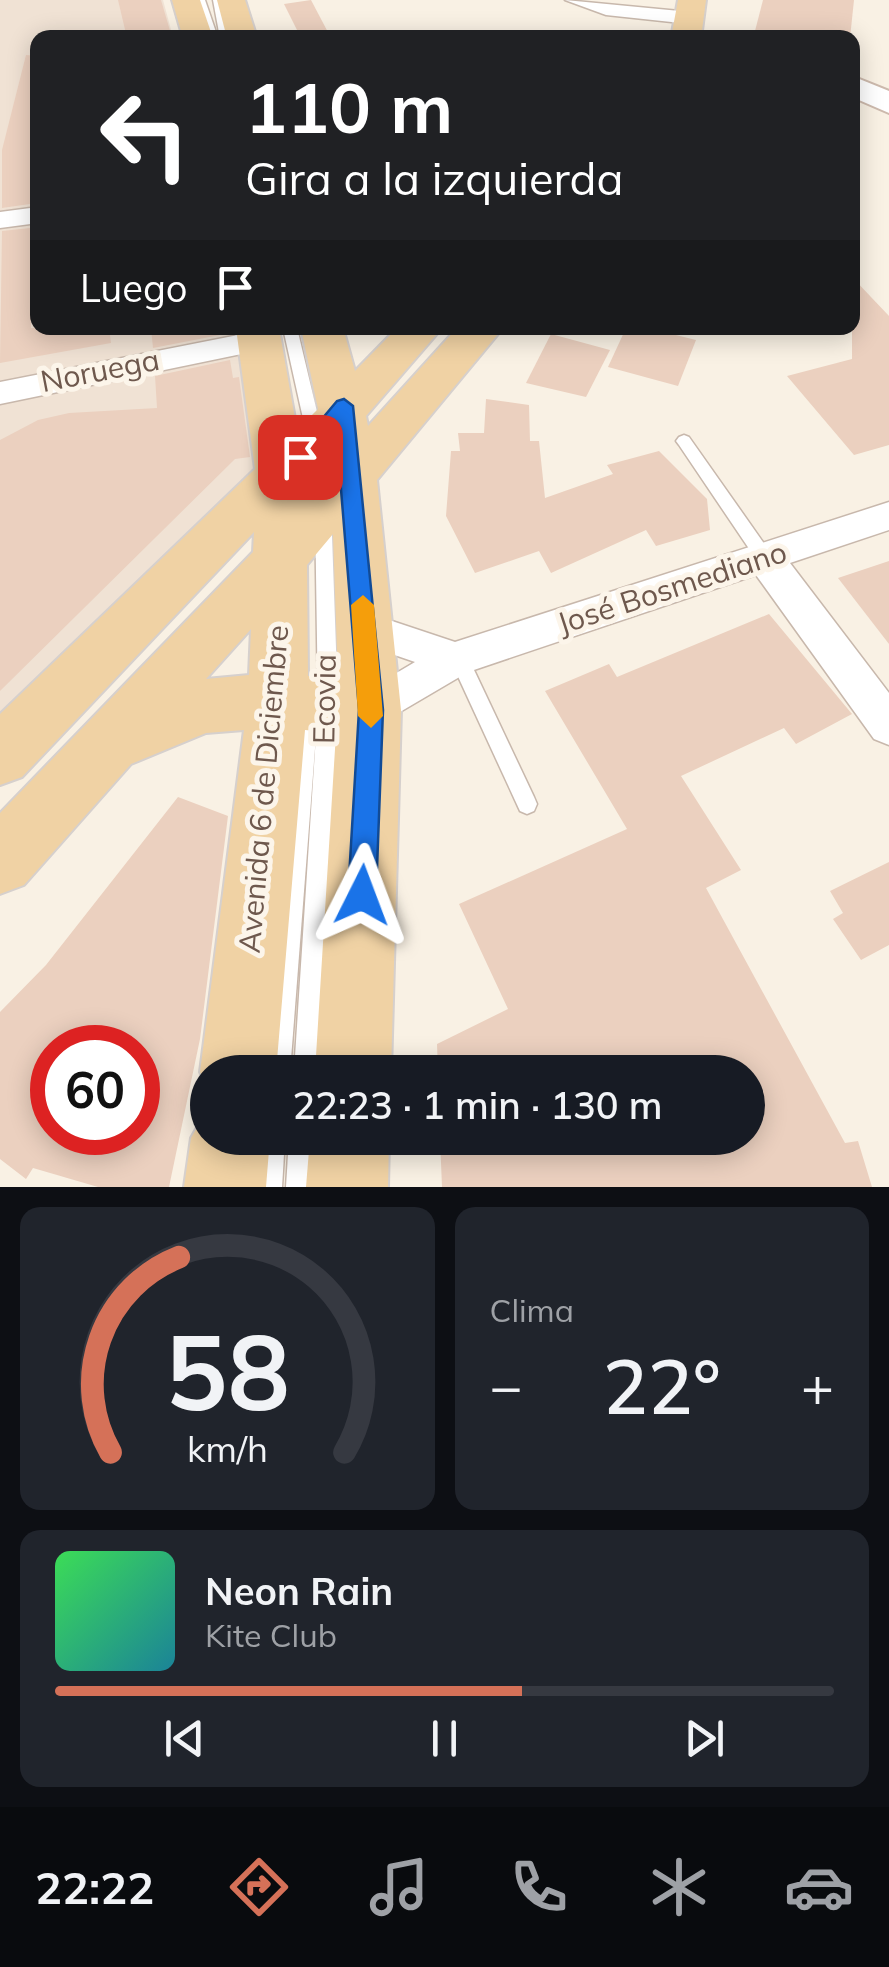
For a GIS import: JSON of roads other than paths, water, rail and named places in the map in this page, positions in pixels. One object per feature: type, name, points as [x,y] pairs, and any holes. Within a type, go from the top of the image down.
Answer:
[{"type":"main road","points":[[186,0],[195,30]]},
{"type":"main road","points":[[230,0],[239,30]]},
{"type":"main road","points":[[695,27],[719,0]]},
{"type":"main road","points":[[860,69],[889,82]]},
{"type":"main road","points":[[860,89],[889,103]]},
{"type":"main road","name":"Avenida 6 de Diciembre","points":[[240,1055],[267,795],[364,628],[313,481],[271,335]]},
{"type":"main road","name":"Avenida 6 de Diciembre","points":[[322,335],[313,481],[321,705],[352,1055]]},
{"type":"main road","points":[[0,860],[104,746],[313,481],[414,335]]},
{"type":"main road","points":[[0,756],[174,578],[313,481],[473,335]]},
{"type":"main road","points":[[104,746],[204,706],[321,705]]},
{"type":"main road","points":[[204,706],[267,795]]},
{"type":"main road","points":[[225,1187],[229,1155]]},
{"type":"main road","points":[[348,1187],[349,1155]]},
{"type":"street","points":[[575,0],[695,27]]},
{"type":"street","points":[[0,220],[30,216]]},
{"type":"street","name":"Noruega","points":[[0,393],[253,335]]},
{"type":"street","name":"José Bosmediano","points":[[321,705],[889,516]]},
{"type":"street","points":[[764,557],[889,726]]},
{"type":"street","points":[[364,628],[457,659]]},
{"type":"lane","points":[[200,0],[210,30]]},
{"type":"lane","points":[[218,0],[224,30]]},
{"type":"lane","points":[[684,440],[764,557]]},
{"type":"lane","points":[[457,659],[528,804]]},
{"type":"lane","name":"Ecovia","points":[[280,1055],[321,705]]},
{"type":"lane","name":"Ecovia","points":[[307,1055],[321,705]]},
{"type":"lane","points":[[269,1187],[272,1155]]},
{"type":"lane","points":[[299,1187],[301,1155]]}]
